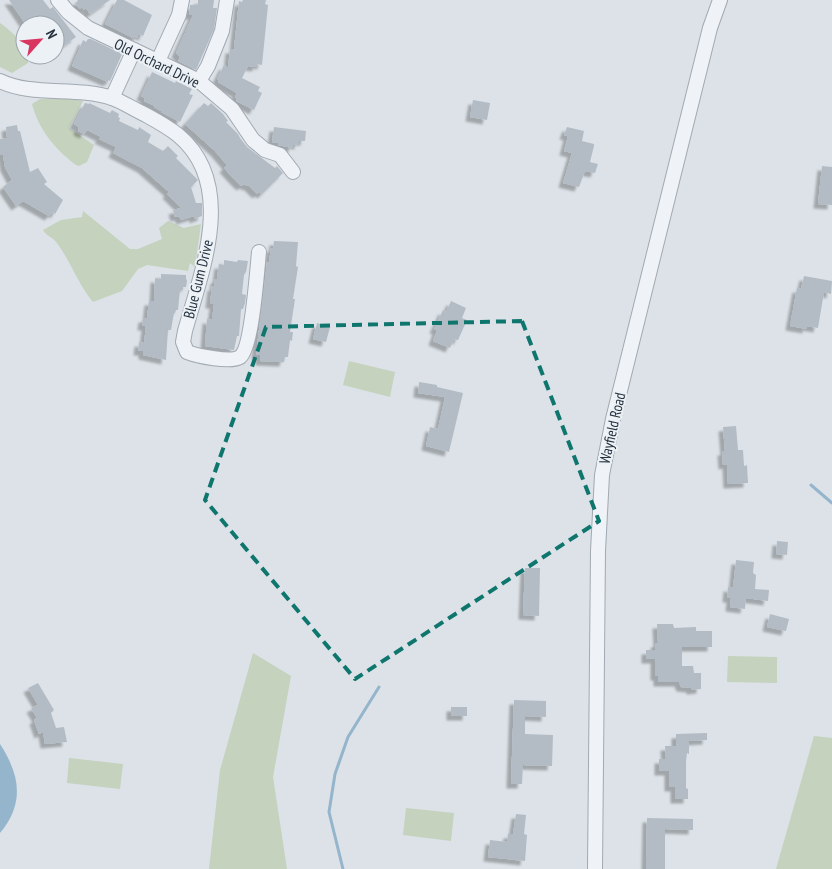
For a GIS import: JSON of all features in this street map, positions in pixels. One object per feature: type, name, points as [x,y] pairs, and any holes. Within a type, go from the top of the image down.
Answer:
[{"type":"street","name":"Old Orchard Drive","points":[[58,0],[68,12],[88,28],[199,81],[232,110],[253,140],[265,150],[280,155],[293,172]]},
{"type":"street","points":[[158,61],[179,15],[182,0]]},
{"type":"street","points":[[199,81],[208,66],[222,32],[227,0]]},
{"type":"street","name":"Wayfield Road","points":[[595,869],[598,551],[602,475],[613,419],[710,28],[720,0]]},
{"type":"street","points":[[112,98],[134,50]]},
{"type":"street","name":"Blue Gum Drive","points":[[0,81],[20,88],[78,92],[112,98],[164,124],[192,150],[206,176],[211,198],[211,218],[206,256],[183,342],[188,352],[195,356],[234,360],[241,356],[246,348],[250,332],[259,252]]},
{"type":"highlighted area","points":[[522,321],[599,521],[355,679],[205,500],[266,327]]},
{"type":"green space","points":[[0,23],[15,36],[15,65],[25,65],[12,73],[0,67]]},
{"type":"green space","points":[[40,99],[83,101],[69,128],[94,145],[87,162],[79,166],[76,165],[61,152],[43,131],[32,104]]},
{"type":"green space","points":[[83,211],[130,249],[138,249],[162,239],[159,228],[168,221],[184,228],[201,224],[195,267],[190,263],[188,271],[147,265],[138,269],[122,291],[93,302],[57,243],[43,230],[61,220],[82,217]]},
{"type":"green space","points":[[349,361],[395,372],[390,397],[343,385]]},
{"type":"green space","points":[[253,653],[291,676],[273,777],[287,869],[209,869],[220,770]]},
{"type":"green space","points":[[728,656],[777,657],[777,683],[727,682]]},
{"type":"green space","points":[[814,736],[832,738],[832,869],[776,869]]},
{"type":"green space","points":[[69,758],[123,764],[120,789],[67,783]]},
{"type":"green space","points":[[406,808],[454,813],[451,841],[403,835]]},
{"type":"water","points":[[0,744],[12,767],[17,789],[13,811],[0,833]]},
{"type":"building","points":[[9,0],[43,0],[50,9],[53,7],[59,15],[19,15]]},
{"type":"building","points":[[77,0],[110,0],[90,14],[86,8],[84,10],[82,7],[80,9],[75,3]]},
{"type":"building","points":[[117,0],[124,0],[152,15],[143,36],[138,34],[137,38],[134,36],[133,38],[105,24]]},
{"type":"building","points":[[198,0],[214,0],[213,8],[217,8],[214,29],[196,70],[178,61],[180,57],[176,53],[193,15],[189,15],[190,5],[198,5]]},
{"type":"building","points":[[243,0],[266,0],[265,4],[268,5],[262,65],[257,64],[257,67],[248,66],[242,78],[260,87],[258,91],[262,93],[254,110],[236,101],[237,93],[218,82],[219,80],[217,79],[224,65],[228,68],[230,49],[234,49],[239,1],[242,2]]},
{"type":"building","points":[[65,23],[76,37],[65,45]]},
{"type":"building","points":[[88,39],[122,54],[108,82],[72,66],[83,40],[86,42]]},
{"type":"building","points":[[152,72],[192,89],[189,94],[193,95],[180,122],[144,101],[145,98],[141,96]]},
{"type":"building","points":[[473,100],[490,103],[487,120],[470,117]]},
{"type":"building","points":[[85,103],[110,113],[112,110],[119,114],[119,121],[138,130],[139,127],[151,135],[148,142],[163,151],[168,146],[178,156],[176,158],[198,180],[191,187],[196,203],[202,203],[202,216],[181,220],[179,216],[175,217],[173,210],[181,208],[167,194],[169,192],[142,168],[113,153],[116,147],[99,139],[101,137],[87,130],[84,134],[78,131],[79,127],[74,124]]},
{"type":"building","points":[[204,103],[208,106],[211,103],[223,114],[228,121],[226,122],[247,147],[275,168],[277,166],[283,173],[262,194],[259,192],[257,194],[248,185],[244,184],[241,186],[224,168],[227,165],[215,151],[185,124]]},
{"type":"building","points":[[17,125],[30,172],[38,168],[47,182],[44,184],[63,200],[55,214],[53,212],[49,216],[23,201],[16,206],[3,187],[12,180],[5,167],[3,155],[0,155],[0,139],[7,138],[6,127]]},
{"type":"building","points":[[274,127],[306,131],[305,141],[299,141],[299,145],[293,144],[293,148],[278,145],[278,143],[272,142]]},
{"type":"building","points":[[567,127],[584,131],[582,141],[594,144],[590,162],[598,164],[595,173],[585,171],[579,187],[563,183],[572,153],[564,151],[568,136],[564,135]]},
{"type":"building","points":[[822,166],[832,167],[832,205],[818,204]]},
{"type":"building","points":[[274,241],[298,242],[296,266],[298,267],[290,332],[293,332],[292,341],[290,340],[288,357],[285,357],[284,362],[260,361],[260,355],[256,355],[267,262],[269,263]]},
{"type":"building","points":[[224,260],[248,261],[242,294],[246,295],[245,303],[243,309],[241,309],[239,336],[237,336],[234,350],[205,346],[207,319],[212,320],[214,304],[210,304],[212,286],[214,287],[215,279],[217,279],[219,264],[224,265]]},
{"type":"building","points":[[161,274],[186,275],[187,280],[186,287],[180,290],[178,310],[174,313],[171,330],[168,330],[166,360],[143,355],[143,351],[138,351],[139,342],[144,343],[146,326],[142,326],[143,318],[147,318],[149,301],[154,301],[155,278],[161,279]]},
{"type":"building","points":[[804,276],[832,281],[831,294],[824,292],[818,328],[807,326],[807,329],[790,326],[797,288],[801,289]]},
{"type":"building","points":[[451,301],[466,308],[462,318],[467,320],[458,340],[454,339],[450,348],[433,341],[437,330],[434,329],[443,310],[446,312]]},
{"type":"building","points":[[317,323],[330,327],[326,342],[313,339]]},
{"type":"building","points":[[419,382],[463,393],[449,452],[426,446],[430,427],[438,429],[445,397],[418,393]]},
{"type":"building","points":[[736,426],[738,450],[743,450],[744,466],[747,465],[748,483],[728,484],[727,464],[723,465],[722,451],[725,451],[723,427]]},
{"type":"building","points":[[777,541],[788,542],[787,555],[776,554]]},
{"type":"building","points":[[736,560],[754,562],[753,573],[756,575],[755,589],[769,590],[768,601],[746,598],[745,609],[730,607],[731,598],[727,598],[728,587],[733,588]]},
{"type":"building","points":[[525,568],[540,568],[539,616],[523,615]]},
{"type":"building","points":[[770,614],[789,619],[786,631],[767,627]]},
{"type":"building","points":[[657,624],[673,624],[674,628],[696,627],[696,631],[712,631],[712,647],[682,647],[682,666],[693,666],[694,673],[701,673],[701,689],[691,690],[691,688],[681,687],[679,682],[658,682],[658,676],[655,676],[655,659],[646,659],[646,650],[656,650],[655,643],[658,643]]},
{"type":"building","points":[[38,683],[54,710],[51,713],[56,728],[64,727],[67,742],[45,744],[43,732],[39,734],[34,720],[37,718],[31,708],[38,705],[28,688]]},
{"type":"building","points":[[514,700],[546,701],[546,717],[525,716],[525,734],[553,735],[552,766],[523,765],[522,784],[511,784]]},
{"type":"building","points":[[451,707],[467,707],[467,716],[451,716]]},
{"type":"building","points":[[707,733],[707,740],[689,741],[689,754],[687,753],[686,761],[688,799],[675,799],[675,787],[669,787],[669,771],[659,771],[659,759],[666,759],[665,746],[676,746],[676,734]]},
{"type":"building","points":[[516,814],[526,815],[524,834],[527,835],[525,861],[488,857],[490,840],[507,842],[508,834],[513,834]]},
{"type":"building","points":[[647,818],[693,819],[693,830],[665,829],[665,869],[646,869]]},
{"type":"waterway","points":[[811,485],[832,503]]},
{"type":"waterway","points":[[343,869],[329,812],[335,774],[348,737],[379,687]]}]
